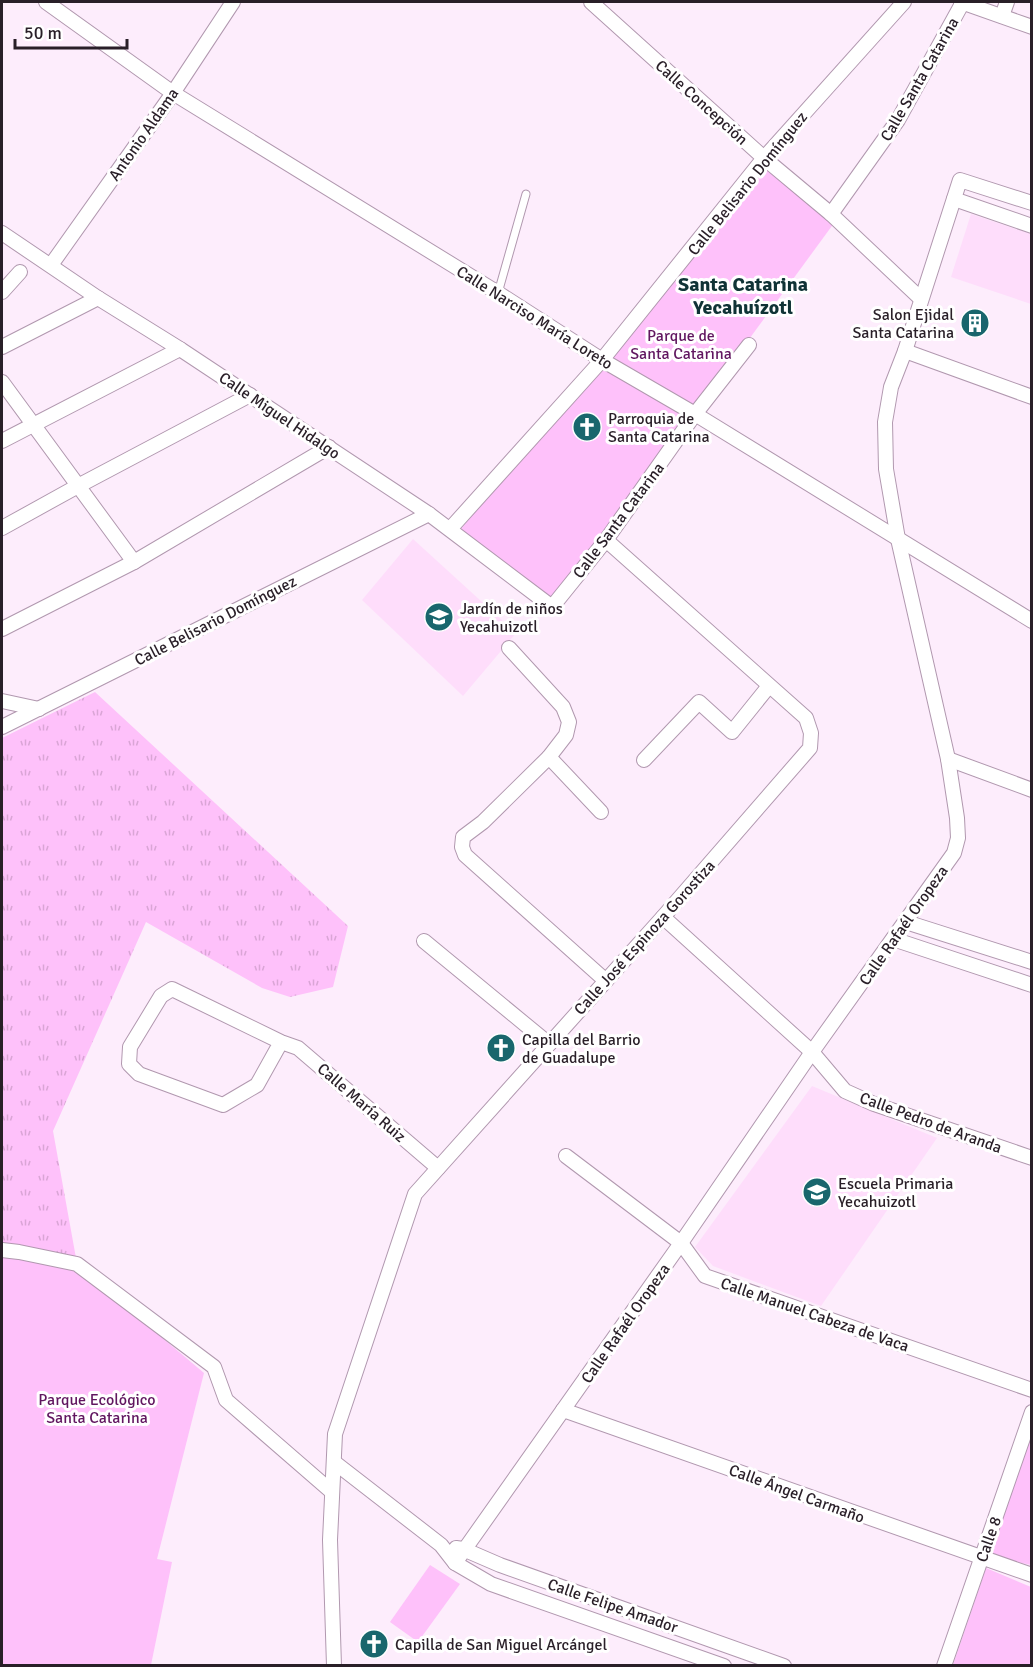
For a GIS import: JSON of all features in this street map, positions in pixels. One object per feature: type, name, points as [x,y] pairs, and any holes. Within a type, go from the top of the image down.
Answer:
[{"type":"street","name":"Calle Narciso María Loreto","points":[[46,2],[174,93],[498,292],[602,360],[695,414],[1032,621]]},
{"type":"street","name":"Antonio Aldama","points":[[51,265],[174,93],[232,2]]},
{"type":"street","name":"Calle Concepción","points":[[591,2],[764,158],[831,214],[921,299]]},
{"type":"street","name":"Calle Belisario Domínguez","points":[[450,529],[602,360],[764,158],[904,2]]},
{"type":"street","points":[[962,2],[1032,27]]},
{"type":"street","name":"Calle Santa Catarina","points":[[831,214],[898,120],[962,2]]},
{"type":"street","points":[[1002,16],[1006,2]]},
{"type":"street","name":"Calle Rafaél Oropeza","points":[[454,1563],[954,853],[958,838],[957,818],[948,759],[898,539],[886,469],[885,422],[891,387],[905,351],[960,180],[1032,203]]},
{"type":"street","points":[[954,199],[1032,226]]},
{"type":"street","name":"Calle Miguel Hidalgo","points":[[2,233],[429,514],[552,608]]},
{"type":"street","points":[[2,292],[20,272]]},
{"type":"street","points":[[2,347],[98,298]]},
{"type":"street","name":"Calle Santa Catarina","points":[[552,608],[606,540],[695,414],[749,345]]},
{"type":"street","points":[[2,441],[180,349]]},
{"type":"street","points":[[905,351],[1032,397]]},
{"type":"street","points":[[2,382],[134,562]]},
{"type":"street","points":[[2,528],[250,395]]},
{"type":"street","points":[[2,629],[134,562],[330,447]]},
{"type":"street","name":"Calle Belisario Domínguez","points":[[2,727],[429,514]]},
{"type":"street","name":"Calle José Espinoza Gorostiza","points":[[334,1665],[330,1539],[335,1434],[415,1194],[663,917],[810,747],[811,733],[806,718],[606,540]]},
{"type":"street","points":[[509,648],[563,708],[569,722],[566,735],[549,757],[483,822],[463,837],[462,847],[465,855],[606,981]]},
{"type":"street","points":[[644,760],[699,702],[732,732],[770,686]]},
{"type":"street","points":[[2,701],[39,709]]},
{"type":"street","points":[[549,757],[601,812]]},
{"type":"street","points":[[948,759],[1032,790]]},
{"type":"street","name":"Calle Pedro de Aranda","points":[[663,917],[812,1052],[845,1091],[874,1104],[1032,1158]]},
{"type":"street","points":[[906,922],[1032,962]]},
{"type":"street","points":[[893,939],[1032,985]]},
{"type":"street","points":[[424,941],[549,1044]]},
{"type":"street","name":"Calle María Ruiz","points":[[281,1042],[257,1085],[223,1105],[139,1074],[129,1064],[130,1047],[161,996],[172,988],[281,1042],[298,1048],[438,1167]]},
{"type":"street","name":"Calle Manuel Cabeza de Vaca","points":[[567,1156],[681,1243],[705,1276],[1032,1390]]},
{"type":"street","points":[[2,1250],[77,1264],[214,1367],[226,1400],[332,1492]]},
{"type":"street","name":"Calle Ángel Carmaño","points":[[563,1410],[1032,1575]]},
{"type":"street","name":"Calle 8","points":[[944,1665],[1032,1412]]},
{"type":"street","name":"Calle Felipe Amador","points":[[334,1462],[441,1545],[454,1563],[491,1584],[724,1665]]},
{"type":"street","name":"Calle Felipe Amador","points":[[441,1545],[463,1549],[500,1565],[784,1665]]},
{"type":"lane","points":[[498,292],[526,194]]},
{"type":"shaded area","points":[[971,214],[1031,234],[1031,304],[951,277]]},
{"type":"shaded area","name":"Jardín de niños Yecahuizotl","points":[[413,539],[516,633],[463,696],[362,600]]},
{"type":"shaded area","name":"Escuela Primaria Yecahuizotl","points":[[812,1086],[937,1138],[821,1306],[713,1266],[695,1247]]},
{"type":"green space","name":"Parque de Santa Catarina","points":[[771,157],[837,219],[695,413],[603,356]]},
{"type":"green space","points":[[600,357],[692,413],[551,607],[457,534]]},
{"type":"green space","points":[[95,692],[348,926],[333,987],[290,997],[262,988],[146,922],[53,1131],[76,1258],[2,1245],[2,738]]},
{"type":"green space","name":"Parque Ecológico Santa Catarina","points":[[2,1252],[77,1266],[204,1373],[157,1559],[172,1562],[151,1665],[2,1666]]},
{"type":"green space","points":[[1031,1412],[1031,1565],[982,1554]]},
{"type":"green space","points":[[430,1565],[460,1584],[418,1642],[390,1622]]},
{"type":"green space","points":[[986,1568],[1031,1587],[1031,1665],[953,1665]]},
{"type":"place","name":"Salon Ejidal Santa Catarina","points":[[975,323]]},
{"type":"place","name":"Parroquia de Santa Catarina","points":[[587,427]]},
{"type":"place","name":"Jardín de niños Yecahuizotl","points":[[439,617]]},
{"type":"place","name":"Capilla del Barrio de Guadalupe","points":[[501,1048]]},
{"type":"place","name":"Escuela Primaria Yecahuizotl","points":[[817,1192]]},
{"type":"place","name":"Capilla de San Miguel Arcángel","points":[[374,1644]]},
{"type":"district","name":"Santa Catarina Yecahuízotl","points":[[743,296]]}]
